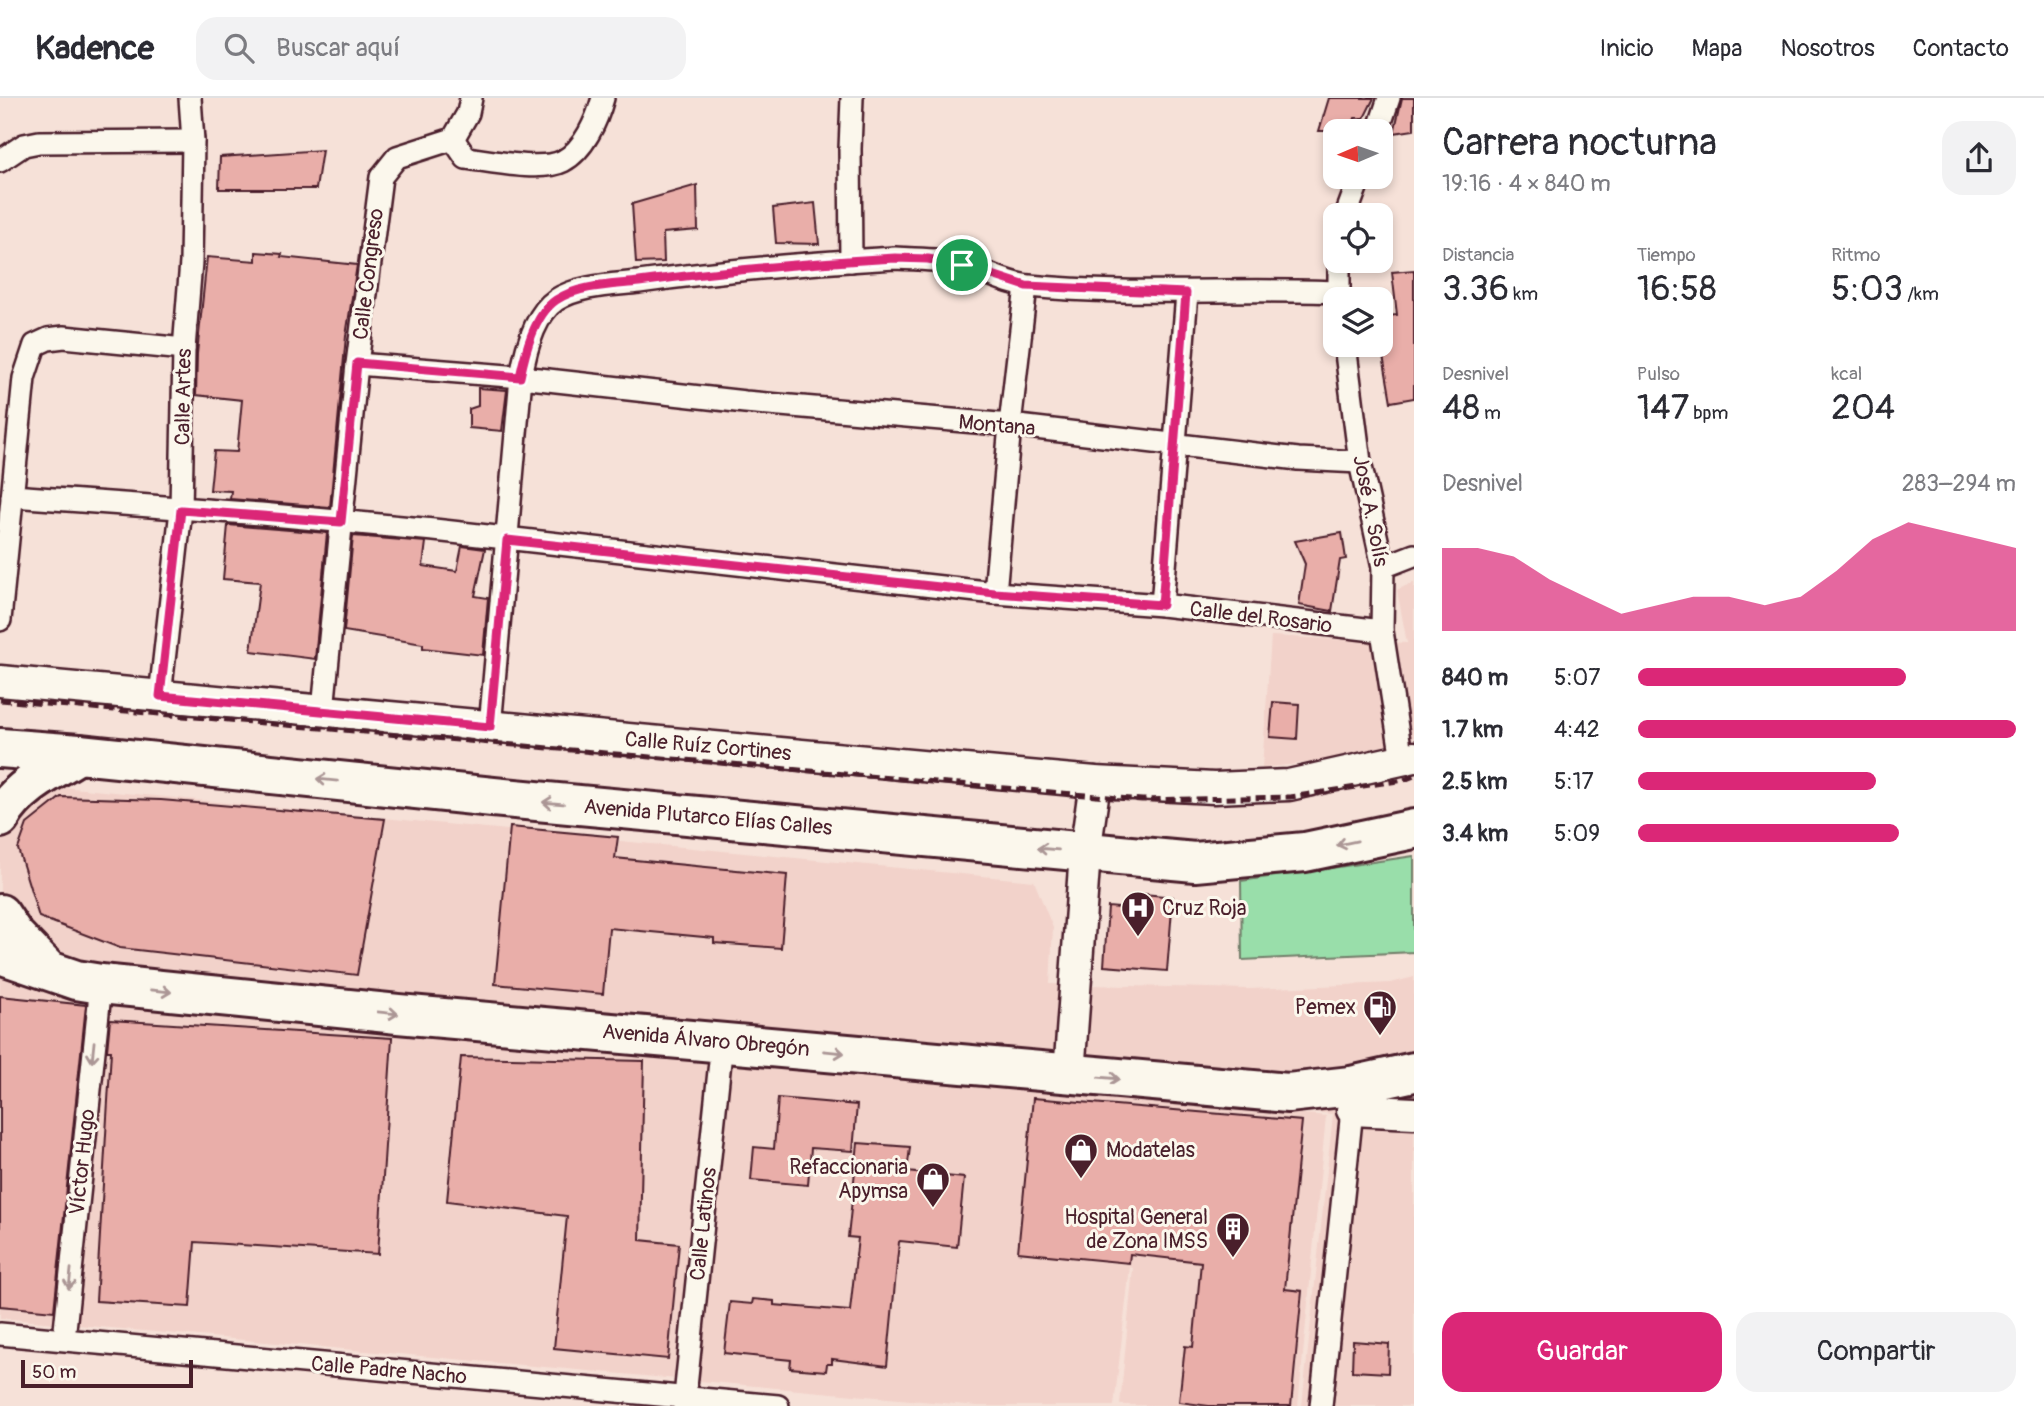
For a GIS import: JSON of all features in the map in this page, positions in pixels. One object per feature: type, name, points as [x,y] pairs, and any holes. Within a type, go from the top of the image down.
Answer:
[{"type":"highway","name":"Avenida Plutarco Elías Calles","points":[[0,748],[1195,862],[1305,852],[1414,829]]},
{"type":"highway","points":[[0,818],[21,793],[49,771],[79,754]]},
{"type":"highway","points":[[0,914],[14,935],[48,971]]},
{"type":"highway","name":"Avenida Álvaro Obregón","points":[[0,954],[76,980],[100,985],[1288,1093],[1351,1098],[1414,1072]]},
{"type":"street","name":"Calle Artes","points":[[160,696],[181,510],[184,349],[191,262],[190,98]]},
{"type":"street","points":[[471,98],[468,113],[453,139],[466,158],[530,166],[562,162],[581,144],[598,114],[603,98]]},
{"type":"street","points":[[851,261],[849,149],[852,98]]},
{"type":"street","points":[[1382,119],[1390,98]]},
{"type":"street","name":"Calle Congreso","points":[[323,710],[357,363],[381,177],[397,156],[453,139]]},
{"type":"street","points":[[0,161],[24,145],[39,142],[192,141]]},
{"type":"street","points":[[490,727],[520,377],[526,350],[538,322],[554,301],[580,289],[668,278],[851,261],[928,259],[962,265],[1026,286],[1186,293],[1278,289],[1323,293]]},
{"type":"street","points":[[995,593],[1026,286]]},
{"type":"street","points":[[1162,605],[1186,293]]},
{"type":"street","points":[[0,620],[24,378],[35,345],[48,339],[64,337],[184,349]]},
{"type":"street","name":"José A. Solís","points":[[1347,357],[1360,462],[1383,567],[1382,631],[1408,758]]},
{"type":"street","name":"Montana","points":[[357,363],[520,377],[745,402],[1010,425],[1298,459],[1360,462]]},
{"type":"street","name":"Calle del Rosario","points":[[12,496],[341,522],[995,593],[1162,605],[1382,631]]},
{"type":"street","points":[[1383,567],[1414,555]]},
{"type":"street","name":"Calle Ruíz Cortines","points":[[0,681],[978,769],[1095,782],[1214,788],[1289,785],[1408,758]]},
{"type":"street","points":[[1069,1074],[1085,853],[1095,782]]},
{"type":"street","name":"Víctor Hugo","points":[[64,1339],[100,985]]},
{"type":"street","name":"Calle Latinos","points":[[684,1402],[722,1042]]},
{"type":"street","points":[[1321,1406],[1351,1098],[1414,1113]]},
{"type":"street","name":"Calle Padre Nacho","points":[[0,1335],[64,1339],[684,1402],[778,1406]]},
{"type":"shaded area","points":[[1414,582],[1414,738],[1324,761],[1262,768],[1271,636],[1407,643],[1397,590]]},
{"type":"shaded area","points":[[0,781],[1034,881],[1053,928],[1050,984],[1248,989],[1391,983],[1414,977],[1414,1406],[1302,1406],[1333,1114],[1150,1094],[1150,1099],[1326,1116],[1298,1406],[1120,1405],[1133,1268],[1130,1267],[1114,1406],[977,1406],[0,1318]]},
{"type":"green space","points":[[1414,856],[1414,952],[1242,960],[1241,881]]},
{"type":"building","points":[[1329,98],[1374,98],[1364,118],[1323,119],[1323,131],[1319,131]]},
{"type":"building","points":[[1402,98],[1414,98],[1414,130],[1394,133]]},
{"type":"building","points":[[322,150],[316,189],[219,189],[220,157]]},
{"type":"building","points":[[697,185],[698,230],[663,233],[664,262],[636,263],[632,204]]},
{"type":"building","points":[[815,203],[819,244],[776,243],[773,208]]},
{"type":"building","points":[[256,252],[357,265],[346,336],[330,507],[230,499],[231,491],[210,490],[214,451],[237,452],[242,400],[196,395],[197,354],[207,257],[256,261]]},
{"type":"building","points":[[1414,270],[1414,398],[1391,402],[1383,357],[1393,357],[1393,316],[1397,315],[1393,272]]},
{"type":"building","points":[[478,388],[507,390],[502,431],[469,428],[469,409],[478,406]]},
{"type":"building","points":[[228,525],[327,533],[315,659],[251,651],[260,582],[223,579]]},
{"type":"building","points":[[1342,533],[1346,559],[1340,560],[1332,611],[1299,605],[1305,564],[1295,541]]},
{"type":"building","points":[[353,536],[426,542],[423,566],[457,571],[462,546],[485,549],[475,596],[488,598],[483,655],[423,648],[423,644],[344,631]]},
{"type":"building","points":[[1273,702],[1299,704],[1297,739],[1270,737]]},
{"type":"building","points":[[61,797],[161,800],[385,819],[357,975],[120,948],[39,917],[18,849],[27,824]]},
{"type":"building","points":[[510,827],[618,837],[615,858],[787,875],[781,948],[714,943],[714,938],[609,928],[603,994],[495,984]]},
{"type":"building","name":"Cruz Roja","points":[[1144,894],[1173,897],[1167,971],[1104,966],[1108,907],[1143,910]]},
{"type":"building","points":[[0,996],[86,1005],[54,1311],[0,1306]]},
{"type":"building","points":[[110,1020],[392,1038],[378,1254],[195,1242],[190,1307],[96,1301],[111,1051],[107,1051]]},
{"type":"building","points":[[461,1057],[644,1061],[640,1240],[679,1244],[668,1359],[554,1348],[567,1216],[447,1201]]},
{"type":"building","points":[[778,1098],[857,1105],[853,1151],[811,1148],[808,1185],[751,1180],[754,1147],[774,1149]]},
{"type":"building","points":[[1033,1098],[1302,1121],[1285,1289],[1302,1291],[1291,1406],[1209,1406],[1179,1402],[1185,1346],[1193,1347],[1201,1262],[1130,1254],[1129,1263],[1018,1252]]},
{"type":"building","points":[[858,1143],[910,1147],[907,1172],[964,1178],[957,1247],[899,1242],[887,1366],[832,1359],[832,1364],[827,1364],[826,1371],[790,1368],[791,1360],[724,1353],[730,1302],[752,1304],[753,1299],[774,1301],[774,1305],[850,1311],[858,1238],[848,1237]]},
{"type":"building","points":[[1353,1341],[1389,1344],[1388,1373],[1352,1371]]},
{"type":"railway","points":[[0,700],[1142,800],[1290,797],[1404,780],[1414,776]]},
{"type":"place","name":"Cruz Roja","points":[[1138,938]]},
{"type":"place","name":"Pemex","points":[[1380,1037]]},
{"type":"place","name":"Modatelas","points":[[1081,1180]]},
{"type":"place","name":"Refaccionaria Apymsa","points":[[933,1209]]},
{"type":"place","name":"Hospital General de Zona IMSS","points":[[1233,1259]]},
{"type":"route","points":[[895,258],[928,259],[962,265],[1026,286],[1186,293],[1162,605],[995,593],[507,540],[490,727],[160,696],[181,510],[341,522],[357,363],[520,377],[526,350],[538,322],[554,301],[580,289],[793,265],[895,258]]}]
